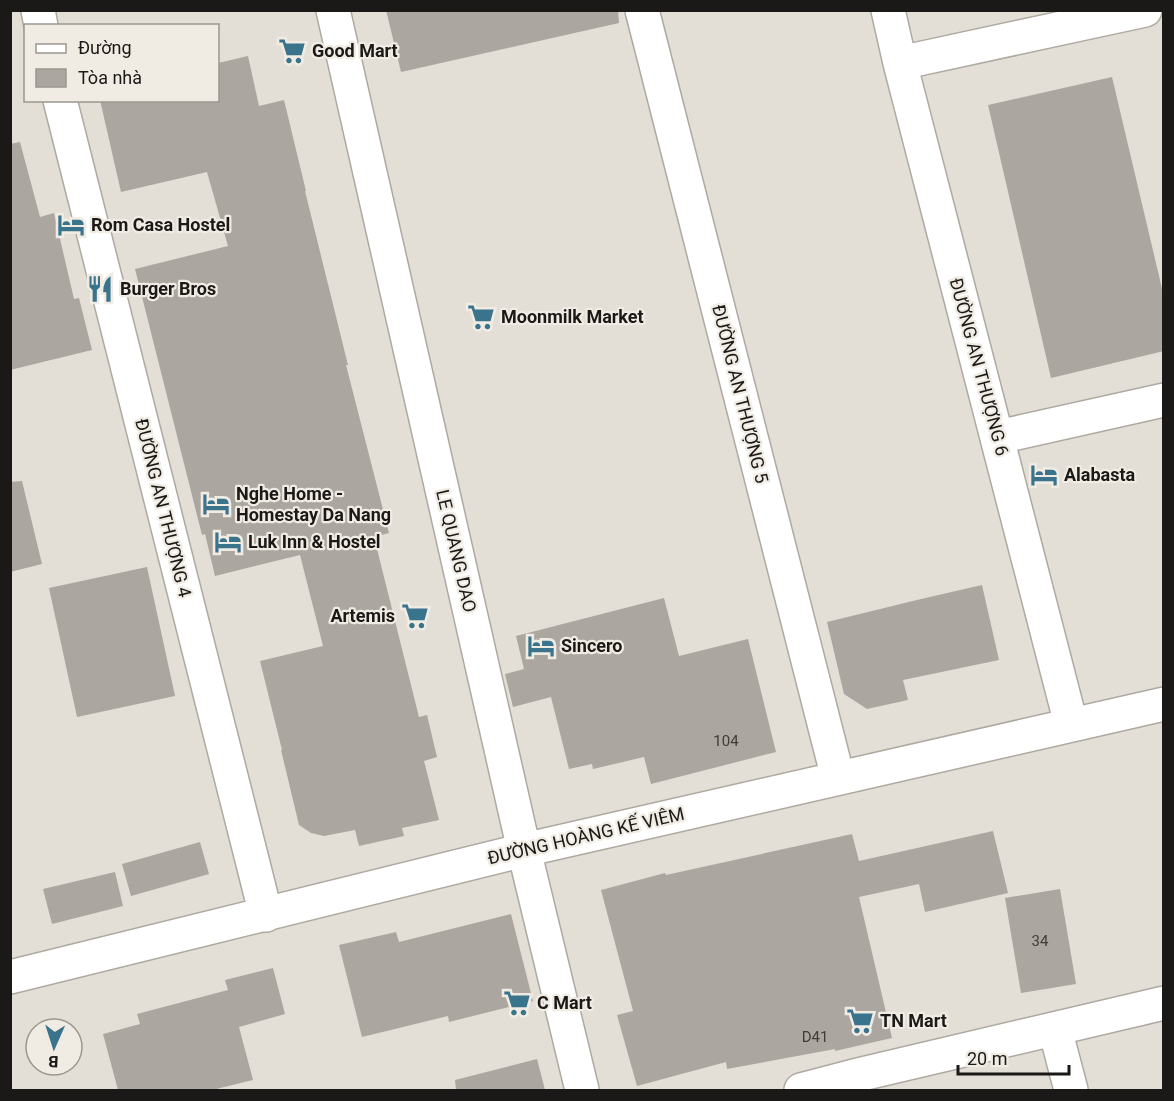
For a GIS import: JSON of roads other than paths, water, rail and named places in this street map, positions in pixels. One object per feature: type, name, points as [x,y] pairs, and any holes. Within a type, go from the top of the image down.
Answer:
[{"type":"street","name":"LE QUANG DAO","points":[[333,10],[524,850],[582,1090]]},
{"type":"street","name":"ĐƯỜNG AN THƯỢNG 5","points":[[642,10],[838,778]]},
{"type":"street","name":"ĐƯỜNG AN THƯỢNG 6","points":[[888,10],[1071,724]]},
{"type":"street","points":[[900,63],[1145,10]]},
{"type":"street","name":"ĐƯỜNG AN THƯỢNG 4","points":[[61,102],[266,915]]},
{"type":"street","points":[[998,437],[1164,400]]},
{"type":"street","name":"ĐƯỜNG HOÀNG KẾ VIÊM","points":[[10,977],[524,850],[1164,704]]},
{"type":"street","points":[[801,1090],[865,1082],[1055,1029],[1164,1003]]},
{"type":"street","points":[[1055,1029],[1071,1090]]},
{"type":"place","name":"Good Mart","points":[[292,51]]},
{"type":"place","name":"Rom Casa Hostel","points":[[71,225]]},
{"type":"place","name":"Burger Bros","points":[[100,289]]},
{"type":"place","name":"Moonmilk Market","points":[[481,317]]},
{"type":"place","name":"Alabasta","points":[[1044,475]]},
{"type":"place","name":"Nghe Home - Homestay Da Nang","points":[[216,504]]},
{"type":"place","name":"Luk Inn & Hostel","points":[[228,542]]},
{"type":"place","name":"Artemis","points":[[415,616]]},
{"type":"place","name":"Sincero","points":[[541,646]]},
{"type":"place","name":"C Mart","points":[[517,1003]]},
{"type":"place","name":"TN Mart","points":[[860,1021]]}]
